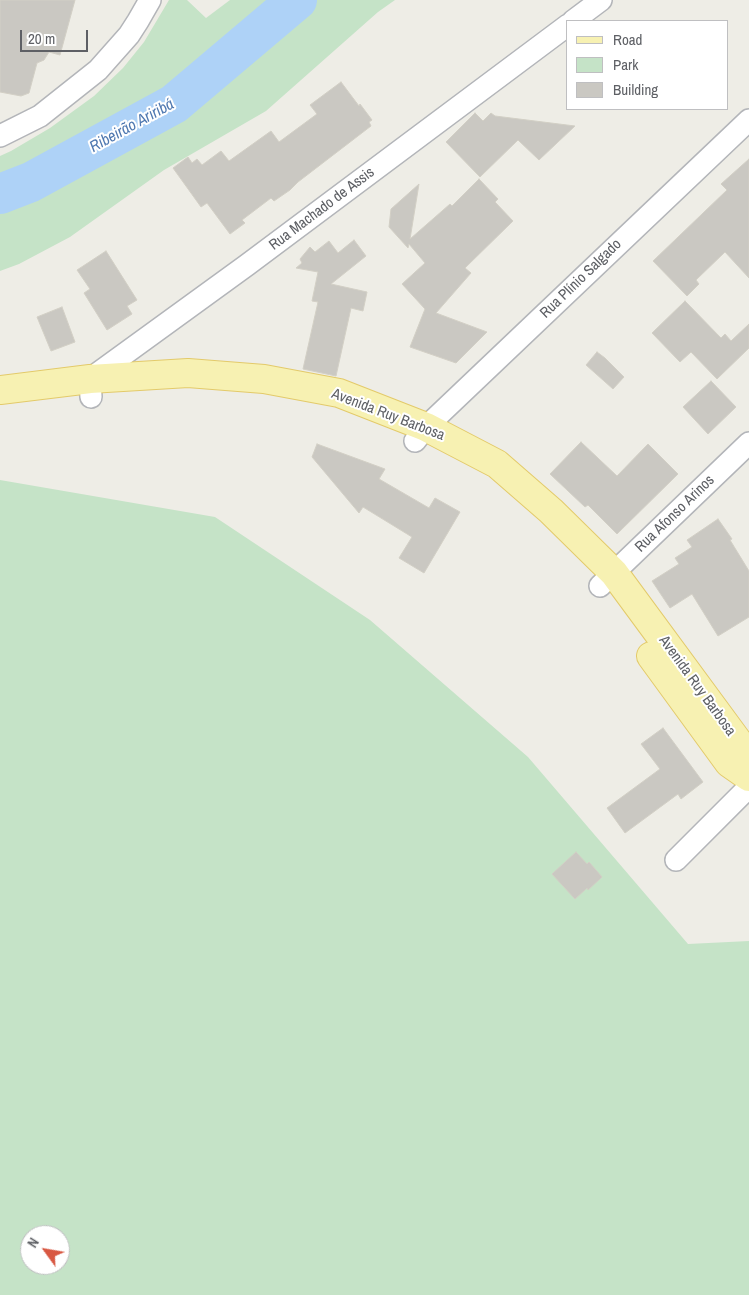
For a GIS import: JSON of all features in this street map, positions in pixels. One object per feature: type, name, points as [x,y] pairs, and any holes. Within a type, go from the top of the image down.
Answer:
[{"type":"main road","name":"Avenida Ruy Barbosa","points":[[0,408],[91,388],[188,373],[264,379],[339,393],[420,434],[497,464],[551,511],[745,751],[749,764]]},
{"type":"main road","name":"Avenida Ruy Barbosa","points":[[0,390],[91,388]]},
{"type":"main road","name":"Avenida Ruy Barbosa","points":[[607,580],[729,764],[749,777]]},
{"type":"street","points":[[0,136],[40,116],[98,70],[119,47],[150,0]]},
{"type":"street","points":[[574,20],[601,0]]},
{"type":"street","name":"Rua Machado de Assis","points":[[91,388],[247,265],[566,26]]},
{"type":"street","name":"Rua Plínio Salgado","points":[[420,434],[749,120]]},
{"type":"street","name":"Rua Afonso Arinos","points":[[607,580],[749,443]]},
{"type":"street","points":[[676,860],[749,787]]},
{"type":"green space","points":[[169,0],[187,0],[206,18],[230,0],[395,0],[378,12],[266,111],[164,170],[70,237],[19,264],[0,271],[0,156],[50,128],[94,96],[123,68],[144,42]]},
{"type":"green space","points":[[0,480],[215,517],[370,620],[528,757],[688,944],[749,941],[749,1295],[0,1295]]},
{"type":"building","points":[[0,0],[75,0],[60,55],[49,52],[44,60],[37,63],[29,93],[21,96],[0,92]]},
{"type":"building","points":[[341,82],[372,120],[369,122],[371,126],[290,190],[274,201],[271,198],[242,220],[245,223],[230,234],[207,203],[201,207],[173,168],[188,157],[192,163],[197,159],[202,165],[221,151],[229,161],[271,131],[279,142],[317,114],[310,105]]},
{"type":"building","points":[[475,113],[483,121],[491,113],[495,116],[575,126],[539,160],[518,140],[480,177],[446,142]]},
{"type":"building","points":[[749,159],[749,278],[725,252],[696,280],[699,284],[687,296],[653,261],[727,190],[721,184]]},
{"type":"building","points":[[479,179],[498,199],[495,202],[513,221],[465,268],[471,273],[436,313],[487,332],[456,363],[410,347],[425,309],[402,284],[425,263],[409,244],[408,248],[389,227],[391,209],[419,184],[410,239],[450,204],[452,206]]},
{"type":"building","points":[[354,240],[366,256],[331,284],[367,292],[363,311],[351,308],[336,376],[303,369],[318,302],[312,301],[318,272],[296,268],[302,263],[300,259],[310,247],[315,252],[329,241],[338,253]]},
{"type":"building","points":[[106,251],[137,300],[127,306],[132,314],[107,330],[84,293],[90,289],[77,270]]},
{"type":"building","points":[[685,301],[721,338],[725,334],[731,341],[749,324],[749,348],[717,379],[691,352],[680,362],[652,333]]},
{"type":"building","points":[[62,307],[75,342],[51,351],[37,317]]},
{"type":"building","points":[[597,352],[624,377],[613,389],[586,365]]},
{"type":"building","points":[[711,381],[736,407],[708,434],[683,407]]},
{"type":"building","points":[[581,442],[617,476],[648,444],[678,474],[617,534],[588,505],[585,507],[550,474]]},
{"type":"building","points":[[317,444],[385,469],[379,479],[429,508],[435,498],[460,512],[424,573],[399,558],[412,537],[363,507],[359,513],[312,457]]},
{"type":"building","points":[[718,519],[732,539],[730,540],[749,571],[749,617],[718,636],[692,594],[670,608],[652,581],[679,564],[675,558],[692,547],[687,540]]},
{"type":"building","points":[[663,728],[703,782],[681,799],[678,794],[625,833],[607,808],[660,769],[641,744]]},
{"type":"building","points":[[576,852],[587,864],[589,862],[602,877],[575,899],[552,874]]},
{"type":"waterway","name":"Ribeirão Ariribá","points":[[0,194],[31,182],[174,104],[297,0]]}]
